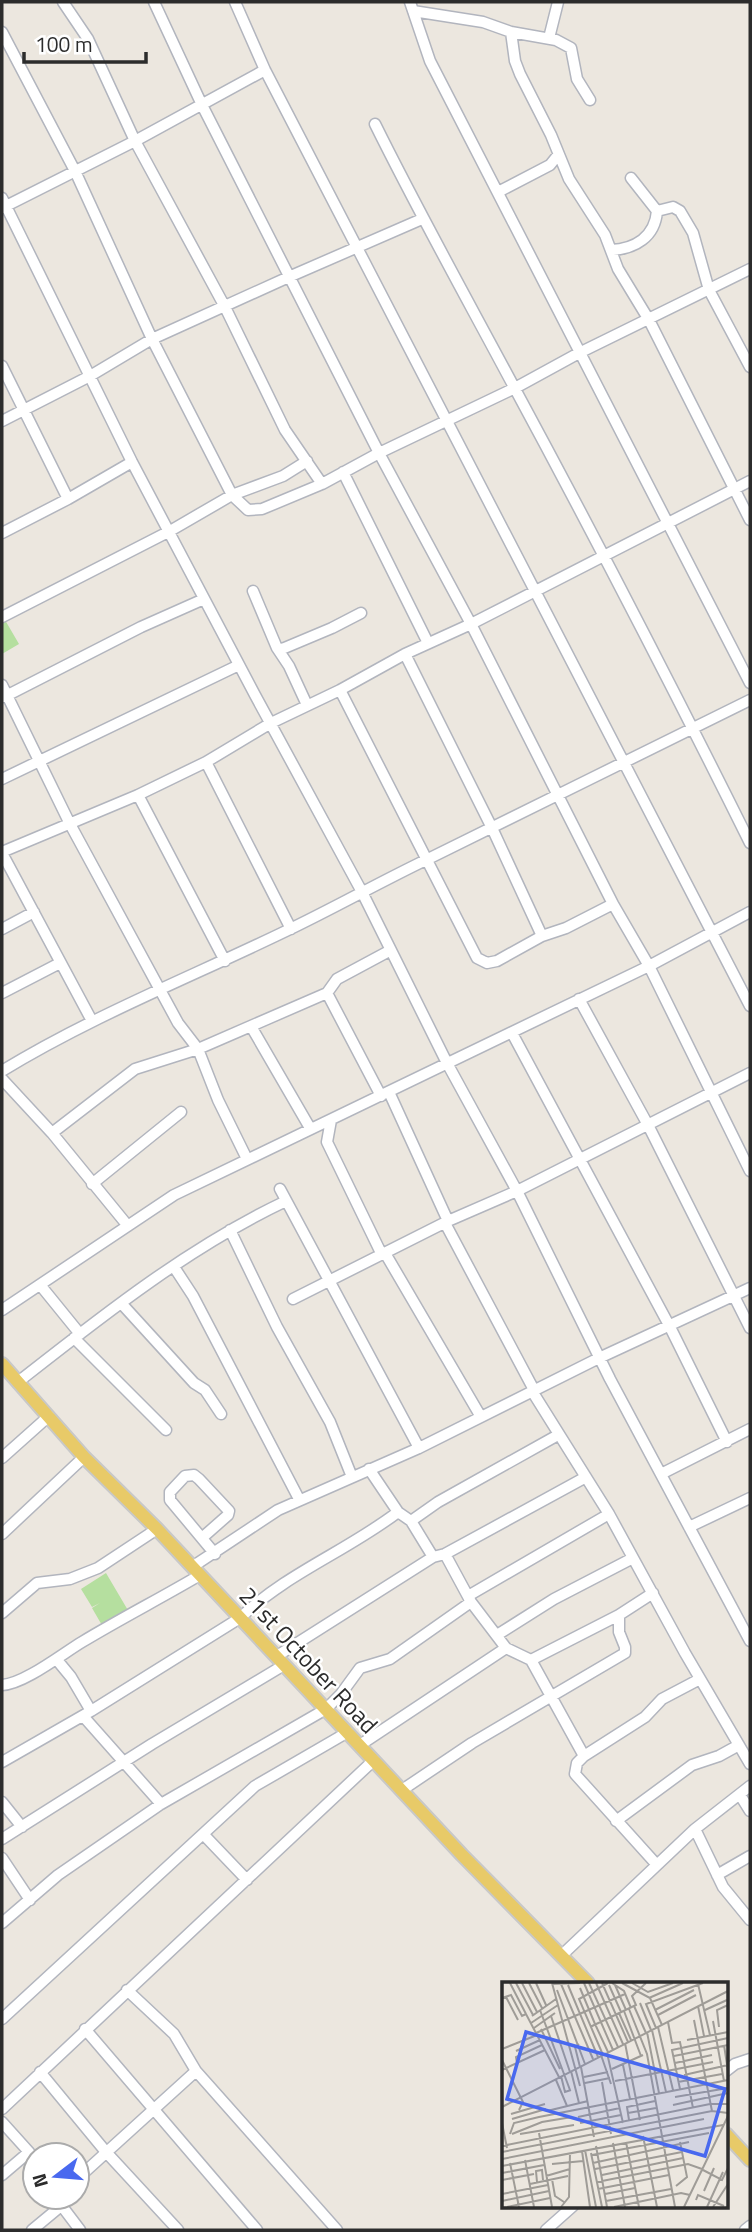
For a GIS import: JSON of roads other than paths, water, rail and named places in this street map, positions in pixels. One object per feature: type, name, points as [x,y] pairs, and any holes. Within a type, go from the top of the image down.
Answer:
[{"type":"main road","name":"21st October Road","points":[[3,1367],[83,1457],[157,1529],[462,1855],[587,1982]]},
{"type":"main road","points":[[728,2136],[750,2160]]},
{"type":"street","points":[[63,2],[88,39],[135,141],[225,307],[294,447],[322,484]]},
{"type":"street","points":[[155,2],[202,105],[379,453],[471,624],[613,904],[649,966],[713,1091],[750,1171]]},
{"type":"street","points":[[235,2],[265,70],[626,762],[750,1006]]},
{"type":"street","points":[[549,38],[558,2]]},
{"type":"street","points":[[411,6],[483,22],[511,32],[549,38],[571,48],[577,79],[590,100]]},
{"type":"street","points":[[411,6],[430,61],[750,683]]},
{"type":"street","points":[[2,32],[75,171],[152,339],[232,495],[248,510],[255,510],[322,484],[379,453],[515,388],[579,353],[750,269]]},
{"type":"street","points":[[511,32],[515,61],[520,74],[569,178],[605,235],[618,269],[649,320],[750,520]]},
{"type":"street","points":[[265,70],[135,141],[3,204],[132,462],[362,892],[447,1063],[517,1191],[599,1357],[750,1641]]},
{"type":"street","points":[[375,124],[422,219],[515,388],[693,728],[750,843]]},
{"type":"street","points":[[498,192],[551,165],[558,155]]},
{"type":"street","points":[[611,250],[621,250],[643,241],[656,219],[657,211],[631,178]]},
{"type":"street","points":[[657,211],[673,207],[680,211],[693,233],[709,290],[750,367]]},
{"type":"street","points":[[2,421],[90,376],[152,339],[422,219]]},
{"type":"street","points":[[2,366],[68,499]]},
{"type":"street","points":[[2,617],[170,531],[232,495],[283,476],[307,461]]},
{"type":"street","points":[[4,528],[68,499],[132,462]]},
{"type":"street","points":[[343,472],[428,643]]},
{"type":"street","points":[[92,1021],[2,853],[138,796],[405,654],[471,624],[750,481]]},
{"type":"street","points":[[253,591],[277,648],[289,666],[307,705]]},
{"type":"street","points":[[4,697],[141,627],[204,599]]},
{"type":"street","points":[[277,648],[282,649],[361,613]]},
{"type":"street","points":[[405,654],[492,828],[542,936]]},
{"type":"street","points":[[2,779],[239,665]]},
{"type":"street","points":[[2,685],[4,697],[70,824],[178,1023],[198,1049],[218,1100],[247,1159]]},
{"type":"street","points":[[340,690],[477,958],[486,963],[497,961],[542,936],[566,928],[613,904]]},
{"type":"street","points":[[2,1071],[92,1021],[291,929],[750,700]]},
{"type":"street","points":[[206,762],[291,929]]},
{"type":"street","points":[[138,796],[225,961]]},
{"type":"street","points":[[2,929],[34,912]]},
{"type":"street","points":[[2,1310],[174,1195],[649,966],[750,912]]},
{"type":"street","points":[[52,1133],[135,1069],[198,1049],[327,993],[337,979],[391,950]]},
{"type":"street","points":[[2,993],[60,963]]},
{"type":"street","points":[[327,993],[385,1094],[533,1391],[609,1514],[750,1764]]},
{"type":"street","points":[[579,999],[648,1125],[750,1328]]},
{"type":"street","points":[[251,1028],[310,1128]]},
{"type":"street","points":[[512,1033],[670,1327],[727,1442]]},
{"type":"street","points":[[293,1299],[447,1222],[517,1191],[750,1073]]},
{"type":"street","points":[[2,1079],[52,1133],[128,1226]]},
{"type":"street","points":[[92,1184],[181,1112]]},
{"type":"street","points":[[331,1120],[327,1142],[383,1254],[481,1417]]},
{"type":"street","points":[[280,1189],[419,1448]]},
{"type":"street","points":[[18,1382],[121,1303],[174,1267],[230,1230],[286,1201]]},
{"type":"street","points":[[230,1230],[277,1327],[330,1422],[352,1477]]},
{"type":"street","points":[[174,1267],[193,1296],[299,1499]]},
{"type":"street","points":[[41,1286],[77,1336],[166,1430]]},
{"type":"street","points":[[2,1685],[11,1685],[57,1660],[81,1642],[196,1571],[250,1526],[299,1499],[419,1448],[599,1357],[670,1327],[750,1288]]},
{"type":"street","points":[[121,1303],[194,1383],[205,1390],[221,1414]]},
{"type":"street","points":[[2,1458],[49,1416]]},
{"type":"street","points":[[661,1474],[750,1429]]},
{"type":"street","points":[[411,1521],[438,1502],[558,1435]]},
{"type":"street","points":[[2,1534],[83,1457]]},
{"type":"street","points":[[369,1469],[398,1513],[411,1521],[433,1557]]},
{"type":"street","points":[[203,1537],[228,1515],[229,1511],[194,1475],[185,1476],[170,1492],[170,1500],[215,1554]]},
{"type":"street","points":[[2,1839],[281,1660],[433,1557],[445,1554],[586,1477]]},
{"type":"street","points":[[689,1527],[749,1501]]},
{"type":"street","points":[[2,1762],[87,1714],[240,1618],[280,1584],[398,1513]]},
{"type":"street","points":[[2,1923],[58,1875],[161,1804],[326,1709],[360,1668],[390,1659],[470,1599],[609,1514]]},
{"type":"street","points":[[2,1614],[37,1583],[70,1579],[98,1568],[157,1529]]},
{"type":"street","points":[[445,1554],[470,1599],[506,1648],[531,1660],[583,1756]]},
{"type":"street","points":[[497,1635],[554,1599],[633,1558]]},
{"type":"street","points":[[531,1660],[620,1615],[653,1593]]},
{"type":"street","points":[[402,1790],[472,1743],[625,1653],[619,1632],[620,1615]]},
{"type":"street","points":[[360,1745],[506,1648]]},
{"type":"street","points":[[57,1660],[71,1677],[87,1714],[122,1762],[161,1804]]},
{"type":"street","points":[[657,1865],[575,1774],[577,1763],[583,1756],[645,1717],[662,1699],[701,1679]]},
{"type":"street","points":[[2,2019],[255,1787],[348,1732]]},
{"type":"street","points":[[616,1821],[692,1765],[719,1756],[739,1745]]},
{"type":"street","points":[[2,2109],[374,1760]]},
{"type":"street","points":[[562,1955],[695,1829],[750,1786]]},
{"type":"street","points":[[740,1795],[750,1811]]},
{"type":"street","points":[[2,1802],[22,1827]]},
{"type":"street","points":[[695,1829],[717,1875],[750,1920]]},
{"type":"street","points":[[204,1835],[247,1880]]},
{"type":"street","points":[[717,1875],[750,1856]]},
{"type":"street","points":[[2,1858],[30,1900]]},
{"type":"street","points":[[127,1990],[174,2034],[196,2071],[337,2230]]},
{"type":"street","points":[[85,2029],[257,2230]]},
{"type":"street","points":[[728,2069],[750,2059]]},
{"type":"street","points":[[91,2166],[196,2071]]},
{"type":"street","points":[[40,2072],[106,2152],[178,2230]]},
{"type":"street","points":[[2,2122],[21,2143]]},
{"type":"street","points":[[2,2175],[21,2159]]},
{"type":"street","points":[[546,2230],[571,2208]]},
{"type":"street","points":[[32,2230],[48,2211]]},
{"type":"street","points":[[65,2211],[80,2230]]},
{"type":"street","points":[[745,2230],[750,2226]]}]
